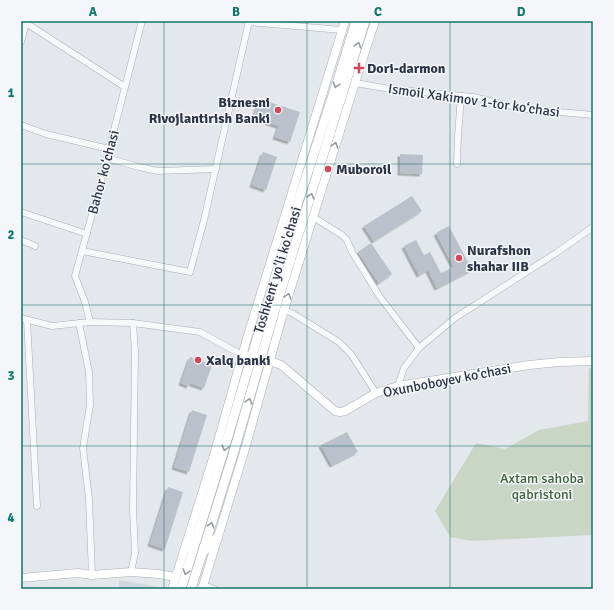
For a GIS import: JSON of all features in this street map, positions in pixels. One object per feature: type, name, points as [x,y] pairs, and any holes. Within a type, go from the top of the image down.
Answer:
[{"type":"main road","name":"Toshkent yo'li ko'chasi","points":[[181,589],[223,454],[247,356],[291,210],[335,87],[356,21]]},
{"type":"main road","name":"Toshkent yo'li ko'chasi","points":[[191,589],[266,360],[276,306],[365,21]]},
{"type":"main road","name":"Oxunboboyev ko‘chasi","points":[[247,356],[266,360]]},
{"type":"main road","points":[[203,552],[218,537]]},
{"type":"main road","points":[[185,549],[197,538]]},
{"type":"street","name":"Bahor ko‘chasi","points":[[90,322],[85,302],[75,276],[142,21]]},
{"type":"street","points":[[291,210],[342,30],[346,21]]},
{"type":"street","points":[[214,589],[203,587],[266,360],[284,310],[375,21]]},
{"type":"street","points":[[21,42],[27,22],[125,87]]},
{"type":"street","points":[[82,251],[190,272],[216,169],[248,22],[342,30]]},
{"type":"street","name":"Ismoil Xakimov 1-tor ko‘chasi","points":[[355,83],[390,89],[473,97],[525,109],[593,115]]},
{"type":"street","points":[[457,164],[461,96]]},
{"type":"street","points":[[21,125],[46,134],[109,149]]},
{"type":"street","points":[[107,158],[158,171],[216,169]]},
{"type":"street","points":[[21,212],[86,234]]},
{"type":"street","points":[[313,217],[342,235],[347,240],[352,252],[380,297],[419,348]]},
{"type":"street","points":[[398,386],[404,368],[419,348],[455,318],[556,253],[593,227]]},
{"type":"street","points":[[21,240],[35,246]]},
{"type":"street","points":[[284,310],[292,313],[339,342],[351,354],[376,393]]},
{"type":"street","points":[[37,506],[24,319],[52,326],[90,322],[133,323],[200,332],[247,356],[172,589]]},
{"type":"street","points":[[79,323],[89,372],[90,406],[82,448],[89,499],[92,575]]},
{"type":"street","points":[[130,572],[135,553],[133,509],[135,351],[133,323]]},
{"type":"street","name":"Oxunboboyev ko‘chasi","points":[[266,360],[281,365],[335,410],[340,412],[345,411],[376,393],[398,386],[529,365],[593,361]]},
{"type":"street","points":[[21,578],[78,573],[92,575],[130,572],[176,577]]},
{"type":"shaded area","points":[[119,580],[162,588],[162,589],[119,589]]},
{"type":"green space","name":"Axtam sahoba qabristoni","points":[[589,368],[593,369],[593,533],[591,535],[472,541],[450,537],[435,511],[476,443],[505,449],[539,430],[588,421]]},
{"type":"building","points":[[260,99],[300,112],[290,142],[275,137],[279,126],[253,118]]},
{"type":"building","points":[[263,152],[277,157],[266,190],[252,185]]},
{"type":"building","points":[[400,154],[423,155],[422,174],[400,173]]},
{"type":"building","points":[[412,196],[422,211],[374,241],[364,226]]},
{"type":"building","points":[[449,226],[472,270],[437,288],[428,270],[419,275],[404,246],[416,240],[424,255],[430,252],[441,273],[454,267],[436,233]]},
{"type":"building","points":[[371,243],[392,274],[379,283],[358,252]]},
{"type":"building","points":[[190,357],[212,365],[204,388],[190,383],[189,386],[181,383]]},
{"type":"building","points":[[192,410],[207,415],[189,472],[174,467]]},
{"type":"building","points":[[347,432],[358,452],[332,465],[321,445]]},
{"type":"building","points":[[168,487],[183,492],[165,549],[150,544]]},
{"type":"place","name":"Dori-darmon","points":[[359,68]]},
{"type":"place","name":"Biznesni Rivojlantirish Banki","points":[[278,110]]},
{"type":"place","name":"Muboroil","points":[[328,169]]},
{"type":"place","name":"Nurafshon shahar IIB","points":[[459,258]]},
{"type":"place","name":"Xalq banki","points":[[198,360]]}]
